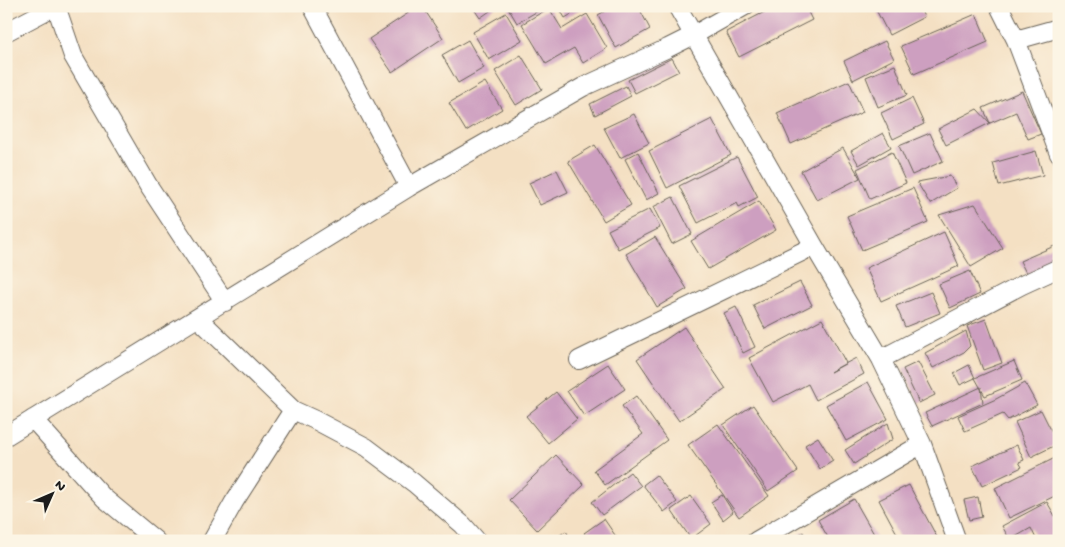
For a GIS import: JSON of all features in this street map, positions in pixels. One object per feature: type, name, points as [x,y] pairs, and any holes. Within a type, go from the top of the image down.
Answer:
[{"type":"street","points":[[6,32],[56,6],[73,56],[148,185],[225,302]]},
{"type":"street","points":[[312,6],[409,187]]},
{"type":"street","points":[[677,6],[881,359],[922,444],[957,541]]},
{"type":"street","points":[[8,430],[33,419],[409,187],[583,87],[694,35],[745,6]]},
{"type":"street","points":[[999,6],[1016,40],[1059,154]]},
{"type":"street","points":[[1016,40],[1059,28]]},
{"type":"street","points":[[580,360],[814,246]]},
{"type":"street","points":[[881,359],[1022,285],[1059,268]]},
{"type":"street","points":[[198,318],[293,410],[366,447],[414,483],[463,525],[477,541]]},
{"type":"street","points":[[212,541],[234,502],[293,410]]},
{"type":"street","points":[[33,419],[98,492],[156,541]]},
{"type":"street","points":[[756,541],[922,444]]},
{"type":"building","points":[[419,6],[422,6],[443,38],[392,72],[369,39]]},
{"type":"building","points":[[472,6],[497,6],[480,18]]},
{"type":"building","points":[[507,6],[542,6],[543,8],[517,23]]},
{"type":"building","points":[[558,6],[585,6],[565,18]]},
{"type":"building","points":[[614,6],[638,6],[650,29],[616,48],[598,15]]},
{"type":"building","points":[[776,6],[805,6],[812,20],[739,57],[726,32]]},
{"type":"building","points":[[874,6],[919,6],[924,17],[889,35]]},
{"type":"building","points":[[549,8],[562,29],[587,14],[607,48],[583,63],[574,48],[546,64],[522,24]]},
{"type":"building","points":[[506,13],[522,40],[489,60],[473,32]]},
{"type":"building","points":[[976,14],[988,42],[914,74],[901,46]]},
{"type":"building","points":[[468,40],[484,68],[458,83],[442,55]]},
{"type":"building","points":[[885,41],[894,59],[853,80],[844,61]]},
{"type":"building","points":[[521,55],[542,89],[516,105],[495,71]]},
{"type":"building","points":[[672,58],[679,71],[635,93],[628,80]]},
{"type":"building","points":[[895,65],[907,95],[878,107],[866,77]]},
{"type":"building","points":[[849,81],[863,112],[791,144],[777,113]]},
{"type":"building","points":[[485,82],[502,109],[466,131],[449,103]]},
{"type":"building","points":[[626,86],[631,96],[595,115],[590,104]]},
{"type":"building","points":[[1022,91],[1041,134],[1028,139],[1016,112],[990,123],[983,108]]},
{"type":"building","points":[[912,98],[924,124],[893,139],[881,113]]},
{"type":"building","points":[[977,109],[990,123],[946,145],[938,129]]},
{"type":"building","points":[[634,114],[649,143],[620,158],[604,128]]},
{"type":"building","points":[[712,119],[731,155],[667,188],[649,151]]},
{"type":"building","points":[[883,133],[891,147],[859,165],[851,151]]},
{"type":"building","points":[[930,133],[943,161],[912,175],[899,146]]},
{"type":"building","points":[[595,145],[631,205],[604,221],[568,161]]},
{"type":"building","points":[[843,148],[860,178],[817,200],[801,171]]},
{"type":"building","points":[[1036,151],[1043,175],[999,186],[993,163]]},
{"type":"building","points":[[638,152],[659,193],[646,200],[625,159]]},
{"type":"building","points":[[892,152],[906,183],[870,199],[857,169]]},
{"type":"building","points":[[737,157],[758,197],[739,207],[737,203],[698,223],[679,186]]},
{"type":"building","points":[[557,170],[568,192],[540,205],[529,183]]},
{"type":"building","points":[[950,176],[957,188],[930,204],[917,182]]},
{"type":"building","points":[[913,188],[928,222],[862,250],[847,216]]},
{"type":"building","points":[[673,197],[692,234],[672,244],[653,207]]},
{"type":"building","points":[[759,201],[776,230],[708,269],[691,241]]},
{"type":"building","points":[[975,204],[1003,248],[971,267],[939,215]]},
{"type":"building","points":[[650,209],[660,228],[618,249],[608,230]]},
{"type":"building","points":[[944,232],[959,266],[881,301],[866,268]]},
{"type":"building","points":[[655,237],[687,289],[657,307],[626,254]]},
{"type":"building","points":[[1059,244],[1059,261],[1027,275],[1020,261]]},
{"type":"building","points":[[970,271],[980,294],[950,308],[939,284]]},
{"type":"building","points":[[800,282],[812,305],[765,329],[753,305]]},
{"type":"building","points":[[931,292],[940,313],[905,327],[896,306]]},
{"type":"building","points":[[736,307],[755,347],[743,353],[724,313]]},
{"type":"building","points":[[822,319],[846,363],[830,372],[856,358],[864,374],[816,400],[808,384],[773,402],[749,358]]},
{"type":"building","points":[[986,319],[1002,363],[983,370],[967,326]]},
{"type":"building","points":[[684,327],[726,389],[679,421],[637,359]]},
{"type":"building","points":[[966,331],[970,346],[964,352],[933,368],[925,353]]},
{"type":"building","points":[[1014,361],[1022,380],[985,396],[975,378]]},
{"type":"building","points":[[918,362],[935,395],[919,403],[903,369]]},
{"type":"building","points":[[608,364],[625,389],[584,416],[567,391]]},
{"type":"building","points":[[969,365],[975,378],[960,385],[954,373]]},
{"type":"building","points":[[868,382],[888,419],[846,441],[826,405]]},
{"type":"building","points":[[1025,383],[1037,405],[1008,420],[1003,414],[965,431],[958,416],[996,399]]},
{"type":"building","points":[[981,387],[983,403],[932,426],[925,413]]},
{"type":"building","points":[[556,392],[577,419],[548,443],[526,416]]},
{"type":"building","points":[[636,396],[667,440],[605,485],[594,470],[643,434],[622,406]]},
{"type":"building","points":[[753,405],[798,471],[768,491],[723,425]]},
{"type":"building","points":[[1041,410],[1058,444],[1031,457],[1015,422]]},
{"type":"building","points":[[888,423],[893,439],[854,464],[845,450]]},
{"type":"building","points":[[718,424],[769,496],[739,517],[688,445]]},
{"type":"building","points":[[818,437],[833,461],[820,469],[805,445]]},
{"type":"building","points":[[1017,445],[1024,460],[1019,462],[1022,467],[982,486],[972,466]]},
{"type":"building","points":[[556,455],[584,485],[537,530],[509,500]]},
{"type":"building","points":[[1059,456],[1059,494],[1009,518],[995,488]]},
{"type":"building","points":[[630,472],[641,486],[602,515],[592,502]]},
{"type":"building","points":[[656,475],[677,502],[664,512],[643,485]]},
{"type":"building","points":[[909,485],[939,541],[901,541],[879,500]]},
{"type":"building","points":[[722,495],[733,512],[723,520],[711,502]]},
{"type":"building","points":[[691,496],[711,524],[691,539],[671,510]]},
{"type":"building","points":[[978,497],[982,517],[969,520],[964,500]]},
{"type":"building","points":[[854,499],[878,541],[830,541],[818,520]]},
{"type":"building","points":[[1047,502],[1059,523],[1059,541],[1037,541],[1031,528],[1010,540],[1002,526]]},
{"type":"building","points":[[604,519],[619,541],[590,541],[584,533]]},
{"type":"building","points":[[566,531],[572,541],[551,541]]},
{"type":"building","points":[[803,532],[809,541],[791,541]]}]
